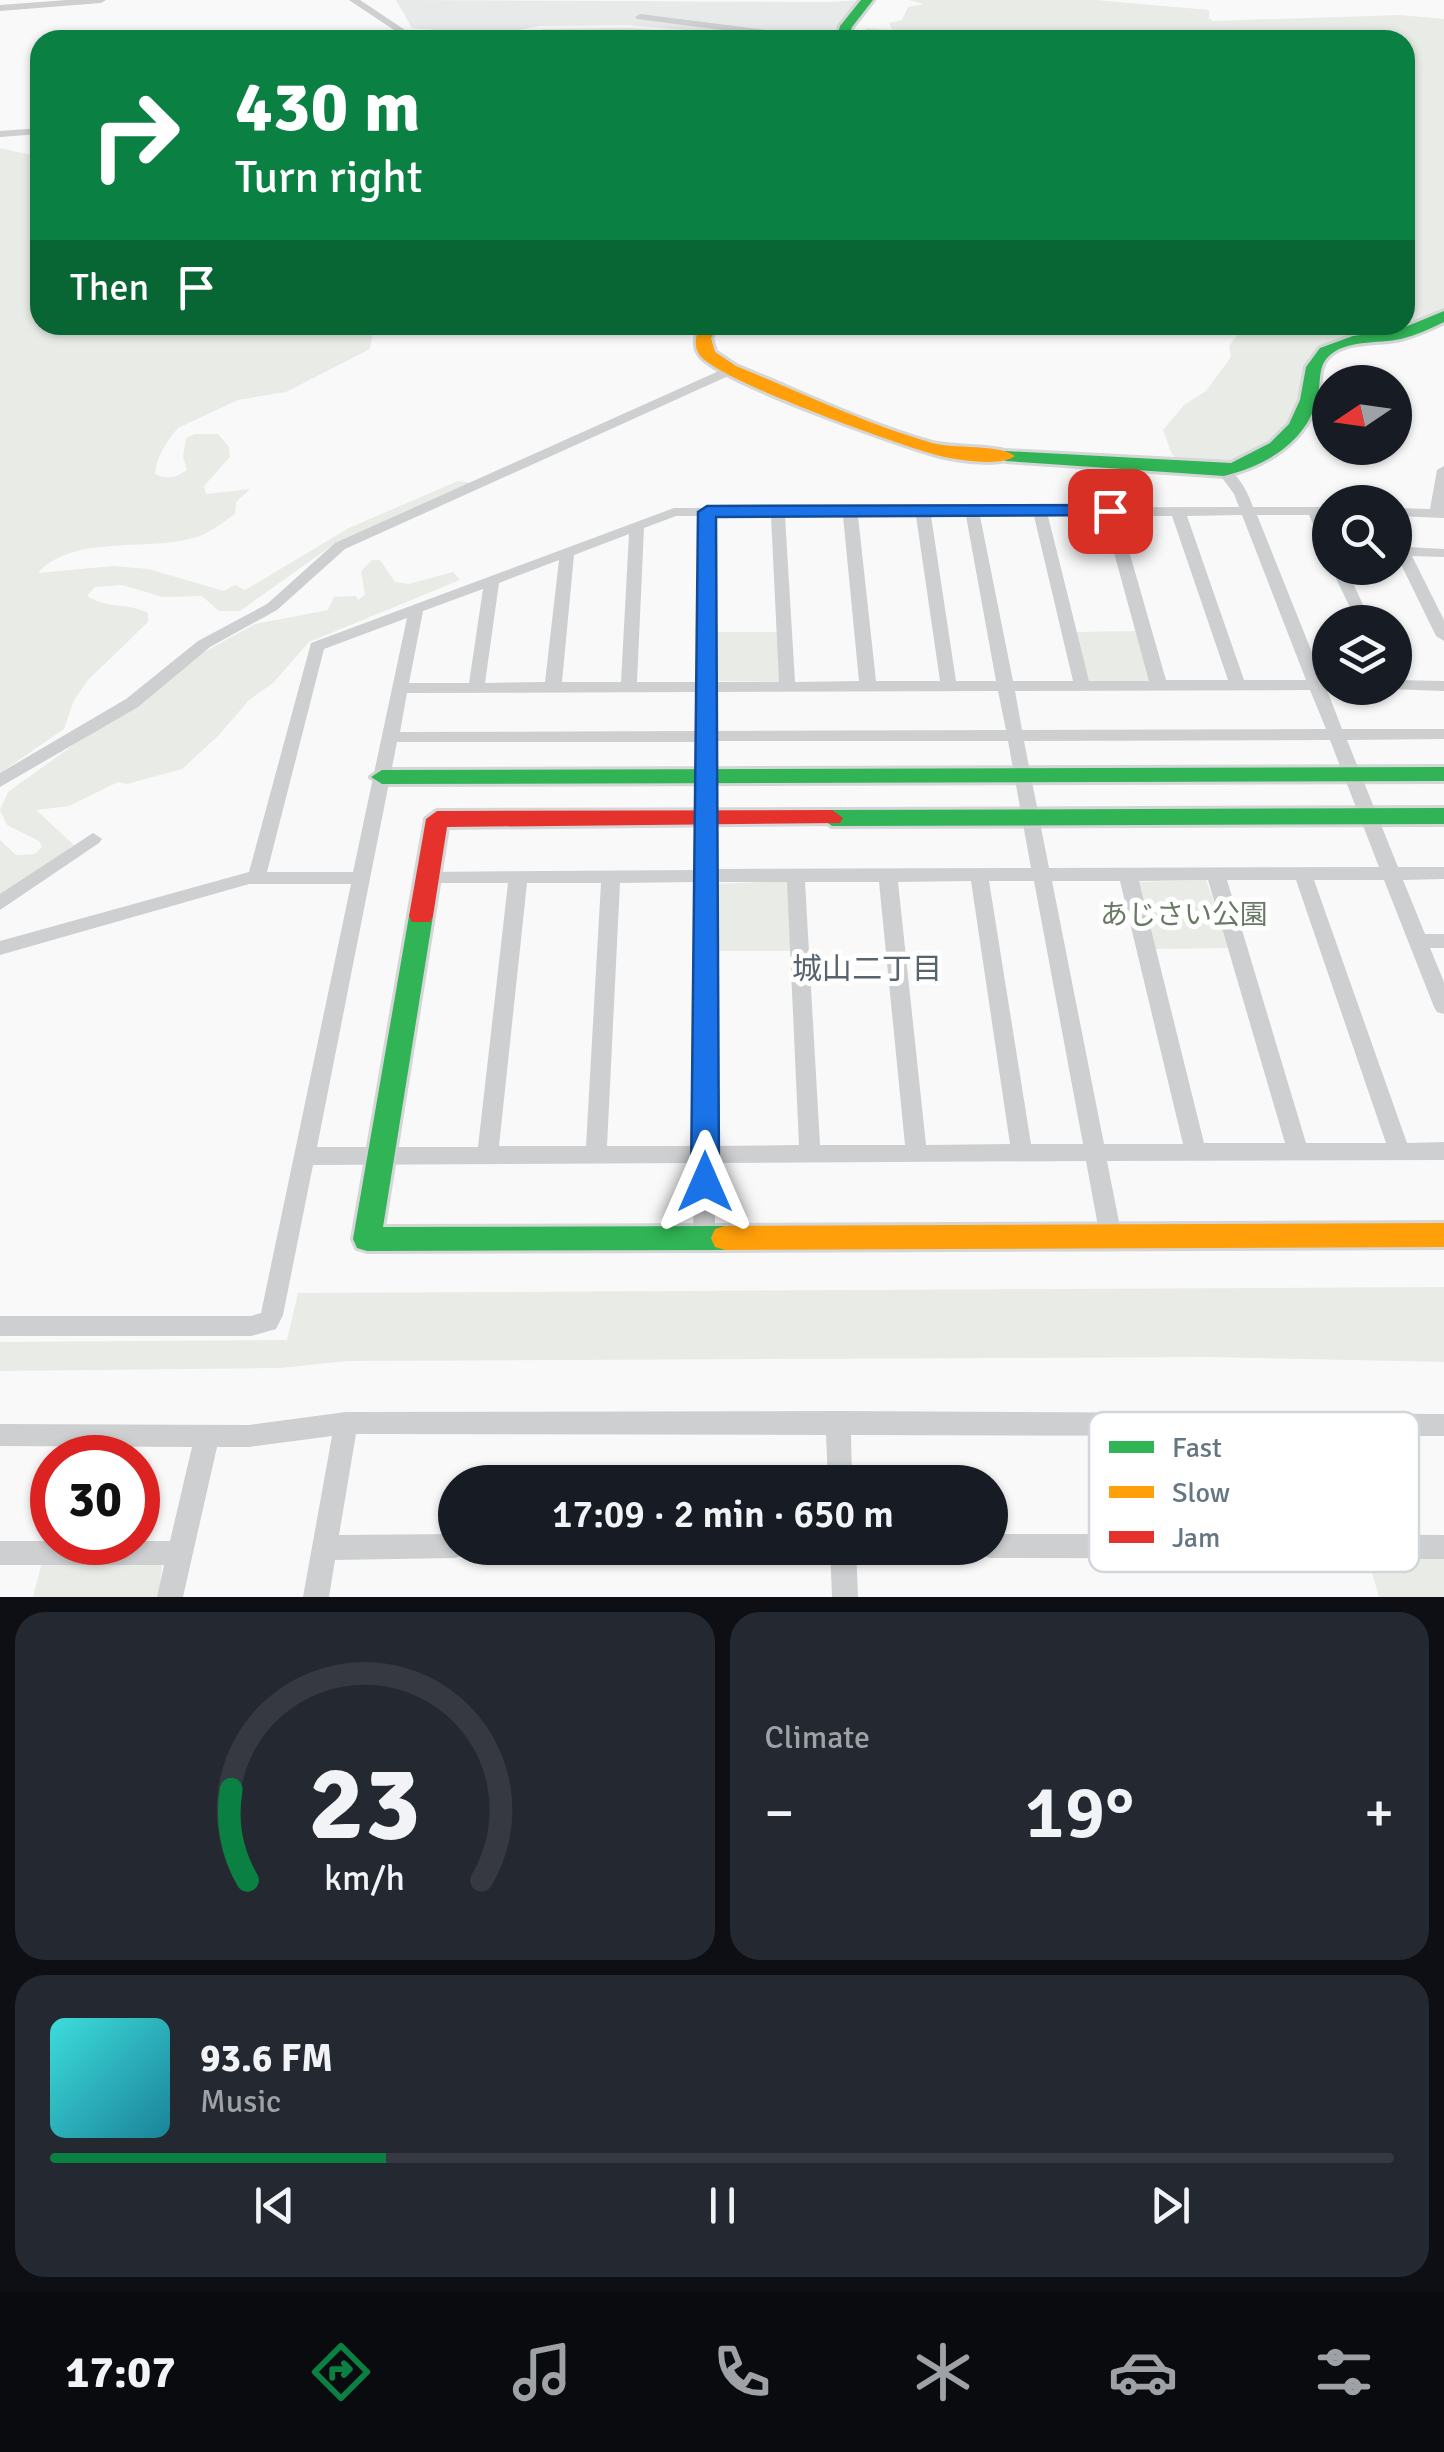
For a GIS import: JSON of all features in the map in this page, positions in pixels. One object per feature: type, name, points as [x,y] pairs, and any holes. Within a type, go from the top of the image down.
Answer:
[{"type":"street","points":[[0,8],[101,0]]},
{"type":"street","points":[[354,0],[400,30]]},
{"type":"street","points":[[845,30],[867,0]]},
{"type":"street","points":[[640,18],[739,30]]},
{"type":"street","points":[[0,134],[30,132]]},
{"type":"street","points":[[1415,328],[1444,316]]},
{"type":"street","points":[[705,335],[707,354],[730,370],[903,440],[946,452],[1224,471],[1266,455],[1303,417],[1310,396],[1312,366],[1322,354],[1350,342],[1389,335]]},
{"type":"street","points":[[0,780],[132,703],[204,644],[272,607],[340,546],[730,370]]},
{"type":"street","points":[[1412,513],[1440,514],[1444,470]]},
{"type":"street","points":[[1224,471],[1247,510],[1312,660]]},
{"type":"street","points":[[256,878],[318,646],[674,512],[1312,510]]},
{"type":"street","points":[[1040,511],[1082,686]]},
{"type":"street","points":[[1110,511],[1160,686]]},
{"type":"street","points":[[1178,511],[1238,685]]},
{"type":"street","points":[[704,1238],[707,512]]},
{"type":"street","points":[[778,512],[786,687]]},
{"type":"street","points":[[850,512],[868,687]]},
{"type":"street","points":[[923,512],[949,686]]},
{"type":"street","points":[[972,512],[1110,1237]]},
{"type":"street","points":[[629,687],[637,527]]},
{"type":"street","points":[[1412,547],[1444,553]]},
{"type":"street","points":[[553,688],[567,554]]},
{"type":"street","points":[[1412,571],[1444,636]]},
{"type":"street","points":[[476,688],[492,581]]},
{"type":"street","points":[[1423,594],[1443,594]]},
{"type":"street","points":[[0,1326],[251,1326],[268,1322],[276,1305],[416,610]]},
{"type":"street","points":[[400,688],[1312,685]]},
{"type":"street","points":[[1412,685],[1444,686]]},
{"type":"street","points":[[1328,705],[1336,734],[1444,1007]]},
{"type":"street","points":[[390,738],[1444,734]]},
{"type":"street","points":[[382,778],[1444,774]]},
{"type":"street","points":[[1444,816],[437,819],[367,1238],[1444,1236]]},
{"type":"street","points":[[0,903],[94,839]]},
{"type":"street","points":[[1303,874],[1400,1151]]},
{"type":"street","points":[[426,878],[1444,874]]},
{"type":"street","points":[[1128,875],[1196,1152]]},
{"type":"street","points":[[1216,875],[1298,1152]]},
{"type":"street","points":[[796,876],[810,1154]]},
{"type":"street","points":[[888,876],[916,1154]]},
{"type":"street","points":[[979,876],[1022,1152]]},
{"type":"street","points":[[488,1154],[518,877]]},
{"type":"street","points":[[596,1155],[611,877]]},
{"type":"street","points":[[0,948],[256,878],[361,878]]},
{"type":"street","points":[[1417,941],[1444,940]]},
{"type":"street","points":[[306,1156],[1444,1151]]},
{"type":"street","points":[[838,1422],[839,1465]]},
{"type":"street","points":[[316,1597],[346,1423]]},
{"type":"street","points":[[0,1435],[265,1435],[346,1423],[1089,1423]]},
{"type":"street","points":[[1419,1425],[1444,1425]]},
{"type":"street","points":[[170,1597],[207,1436]]},
{"type":"street","points":[[324,1548],[438,1546]]},
{"type":"street","points":[[1008,1546],[1089,1546]]},
{"type":"street","points":[[1419,1547],[1444,1547]]},
{"type":"street","points":[[0,1553],[180,1553]]},
{"type":"street","points":[[844,1565],[845,1597]]},
{"type":"shaded area","points":[[396,0],[863,0],[837,30],[686,30],[627,25],[539,26],[519,30],[412,28]]},
{"type":"green space","points":[[908,0],[1095,0],[1209,10],[1213,21],[1399,15],[1444,19],[1444,310],[1415,324],[1415,30],[892,30],[889,23],[902,20],[908,7],[924,4]]},
{"type":"green space","points":[[629,28],[653,30],[541,30]]},
{"type":"green space","points":[[0,148],[30,155],[30,335],[372,335],[370,349],[286,392],[238,400],[178,428],[170,438],[155,474],[168,477],[187,470],[183,457],[186,438],[218,434],[229,447],[230,457],[204,486],[206,494],[250,489],[236,502],[235,514],[202,535],[72,552],[53,560],[38,573],[113,566],[148,569],[224,591],[235,585],[245,590],[349,528],[458,481],[472,483],[334,544],[240,611],[219,611],[202,596],[163,597],[122,585],[95,587],[87,596],[148,613],[148,622],[88,680],[74,700],[64,729],[0,773]]},
{"type":"green space","points":[[1237,335],[1383,335],[1311,355],[1299,407],[1274,436],[1252,452],[1230,460],[1180,462],[1172,454],[1163,430],[1184,405],[1206,391],[1231,357],[1229,346]]},
{"type":"green space","points":[[372,560],[380,560],[395,582],[409,584],[453,572],[460,580],[309,642],[273,683],[249,700],[182,769],[127,784],[118,782],[69,806],[36,810],[74,845],[0,898],[0,840],[16,855],[35,854],[42,847],[39,841],[7,825],[0,810],[8,792],[197,656],[255,624],[328,610],[334,597],[356,596],[358,600],[365,595],[361,571]]},
{"type":"green space","points":[[1138,631],[1151,681],[1089,681],[1075,632]]},
{"type":"green space","points":[[713,632],[779,632],[779,682],[713,681]]},
{"type":"green space","name":"あじさい公園","points":[[1206,880],[1230,948],[1154,949],[1138,882]]},
{"type":"green space","points":[[785,881],[790,885],[793,951],[712,951],[715,884]]},
{"type":"green space","points":[[1444,1287],[1444,1362],[1208,1357],[347,1361],[280,1368],[0,1371],[0,1342],[287,1340],[298,1293]]},
{"type":"green space","points":[[1419,1556],[1444,1557],[1444,1597],[1379,1597],[1372,1572],[1419,1572]]},
{"type":"green space","points":[[162,1563],[159,1597],[33,1597],[41,1565]]},
{"type":"traffic: fast","points":[[845,30],[867,0]]},
{"type":"traffic: fast","points":[[1415,329],[1444,316]]},
{"type":"traffic: fast","points":[[1006,456],[1224,471],[1238,467],[1276,447],[1297,426],[1309,400],[1314,367],[1320,356],[1335,346],[1394,335]]},
{"type":"traffic: fast","points":[[382,777],[1444,774]]},
{"type":"traffic: fast","points":[[832,818],[1444,816]]},
{"type":"traffic: fast","points":[[421,916],[367,1239],[725,1238]]},
{"type":"traffic: slow","points":[[704,335],[707,354],[730,370],[903,440],[946,452],[1006,456]]},
{"type":"traffic: slow","points":[[725,1238],[1444,1235]]},
{"type":"traffic: jam","points":[[421,916],[437,819],[832,818]]},
{"type":"district","name":"城山二丁目","points":[[867,969]]},
{"type":"route","points":[[705,1182],[707,512],[1110,511]]}]
